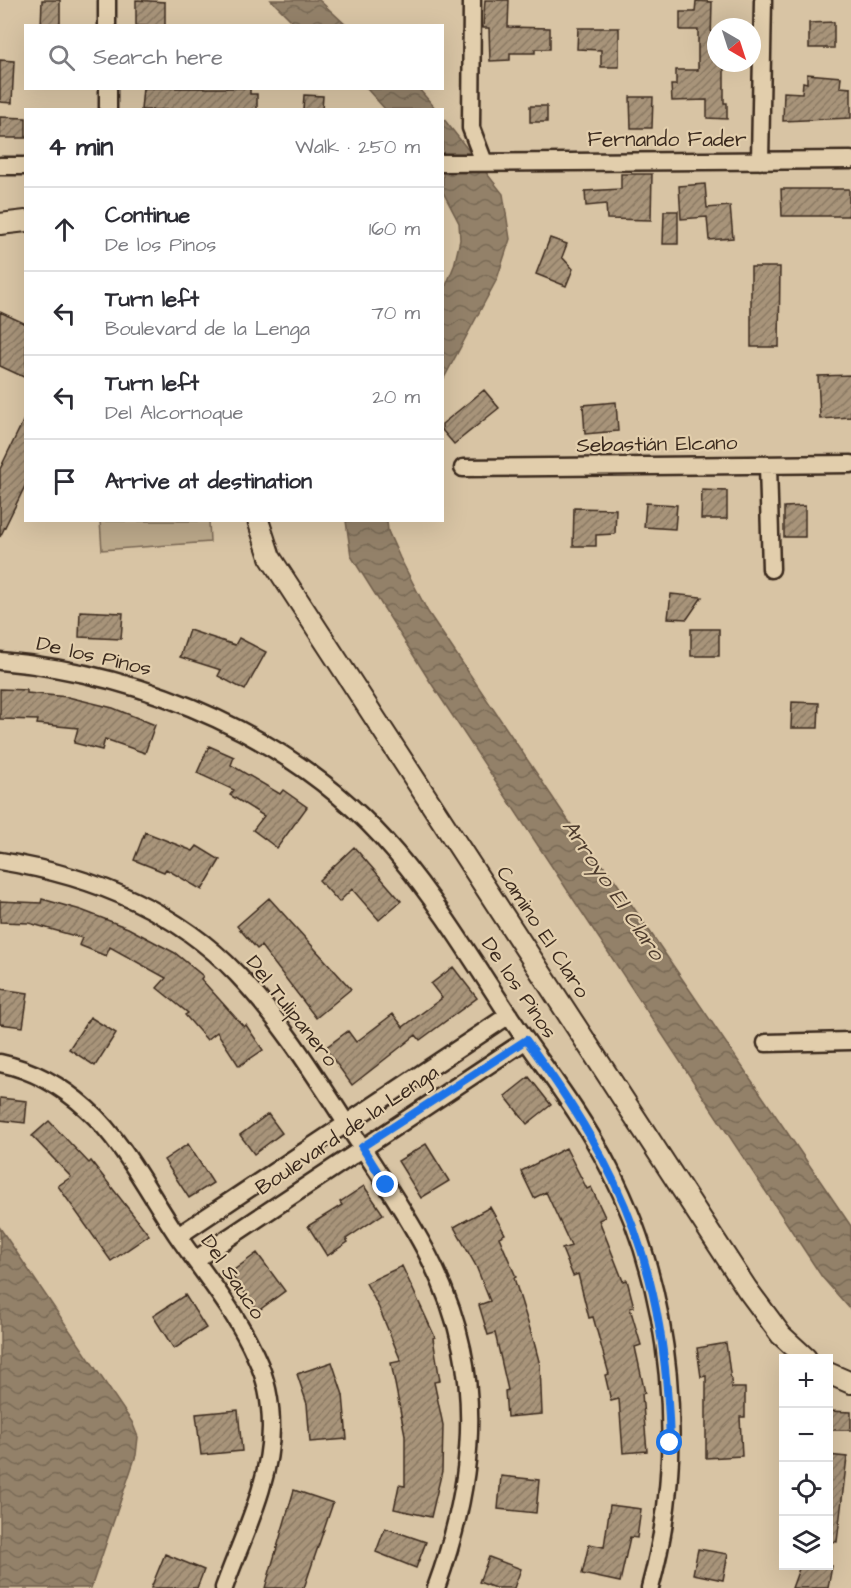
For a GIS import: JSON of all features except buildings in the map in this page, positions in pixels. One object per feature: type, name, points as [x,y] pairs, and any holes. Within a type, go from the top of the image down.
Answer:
[{"type":"street","points":[[107,0],[107,24]]},
{"type":"street","points":[[472,0],[471,128],[484,162]]},
{"type":"street","points":[[760,161],[763,0]]},
{"type":"street","points":[[108,90],[108,108]]},
{"type":"street","name":"Fernando Fader","points":[[444,163],[851,160]]},
{"type":"street","points":[[0,166],[24,166]]},
{"type":"street","points":[[0,219],[24,221]]},
{"type":"street","points":[[0,224],[24,221]]},
{"type":"street","name":"Sebastián Elcano","points":[[463,468],[851,464]]},
{"type":"street","points":[[768,465],[771,569]]},
{"type":"street","name":"Camino El Claro","points":[[259,522],[270,557],[740,1279],[781,1335],[801,1354]]},
{"type":"street","name":"De los Pinos","points":[[0,661],[65,669],[124,682],[194,709],[261,742],[353,811],[394,852],[440,909],[509,1015],[560,1086],[609,1166],[631,1217],[655,1297],[665,1357],[670,1443],[664,1523],[650,1588]]},
{"type":"street","name":"Del Tulipanero","points":[[0,861],[37,867],[94,883],[155,911],[217,955],[253,991],[347,1124],[433,1261],[444,1285],[462,1351],[468,1410],[467,1456],[457,1526],[436,1588]]},
{"type":"street","name":"Boulevard de la Lenga","points":[[178,1236],[509,1015]]},
{"type":"street","name":"Boulevard de la Lenga","points":[[195,1260],[526,1040]]},
{"type":"street","points":[[766,1043],[851,1041]]},
{"type":"street","name":"Del Sauco","points":[[0,1063],[33,1073],[52,1083],[89,1111],[117,1144],[195,1260],[252,1348],[262,1369],[271,1427],[268,1462],[224,1588]]},
{"type":"street","points":[[833,1375],[851,1383]]},
{"type":"shaded area","points":[[100,522],[209,522],[210,542],[102,550]]},
{"type":"water","points":[[271,0],[319,0],[345,24],[295,24]]},
{"type":"water","points":[[368,90],[420,90],[435,108],[384,108]]},
{"type":"water","points":[[444,119],[503,194],[510,239],[497,279],[444,378],[444,291],[454,266],[460,240],[459,223],[444,194]]},
{"type":"water","name":"Arroyo El Claro","points":[[346,522],[387,522],[388,531],[400,558],[428,612],[580,838],[614,879],[851,1226],[851,1310],[822,1277],[429,680],[351,556]]},
{"type":"water","points":[[0,1228],[132,1422],[138,1437],[136,1455],[91,1588],[0,1588]]},
{"type":"route","points":[[386,1185],[362,1147],[526,1040],[560,1086],[609,1166],[640,1242],[655,1297],[665,1357],[670,1443]]}]
